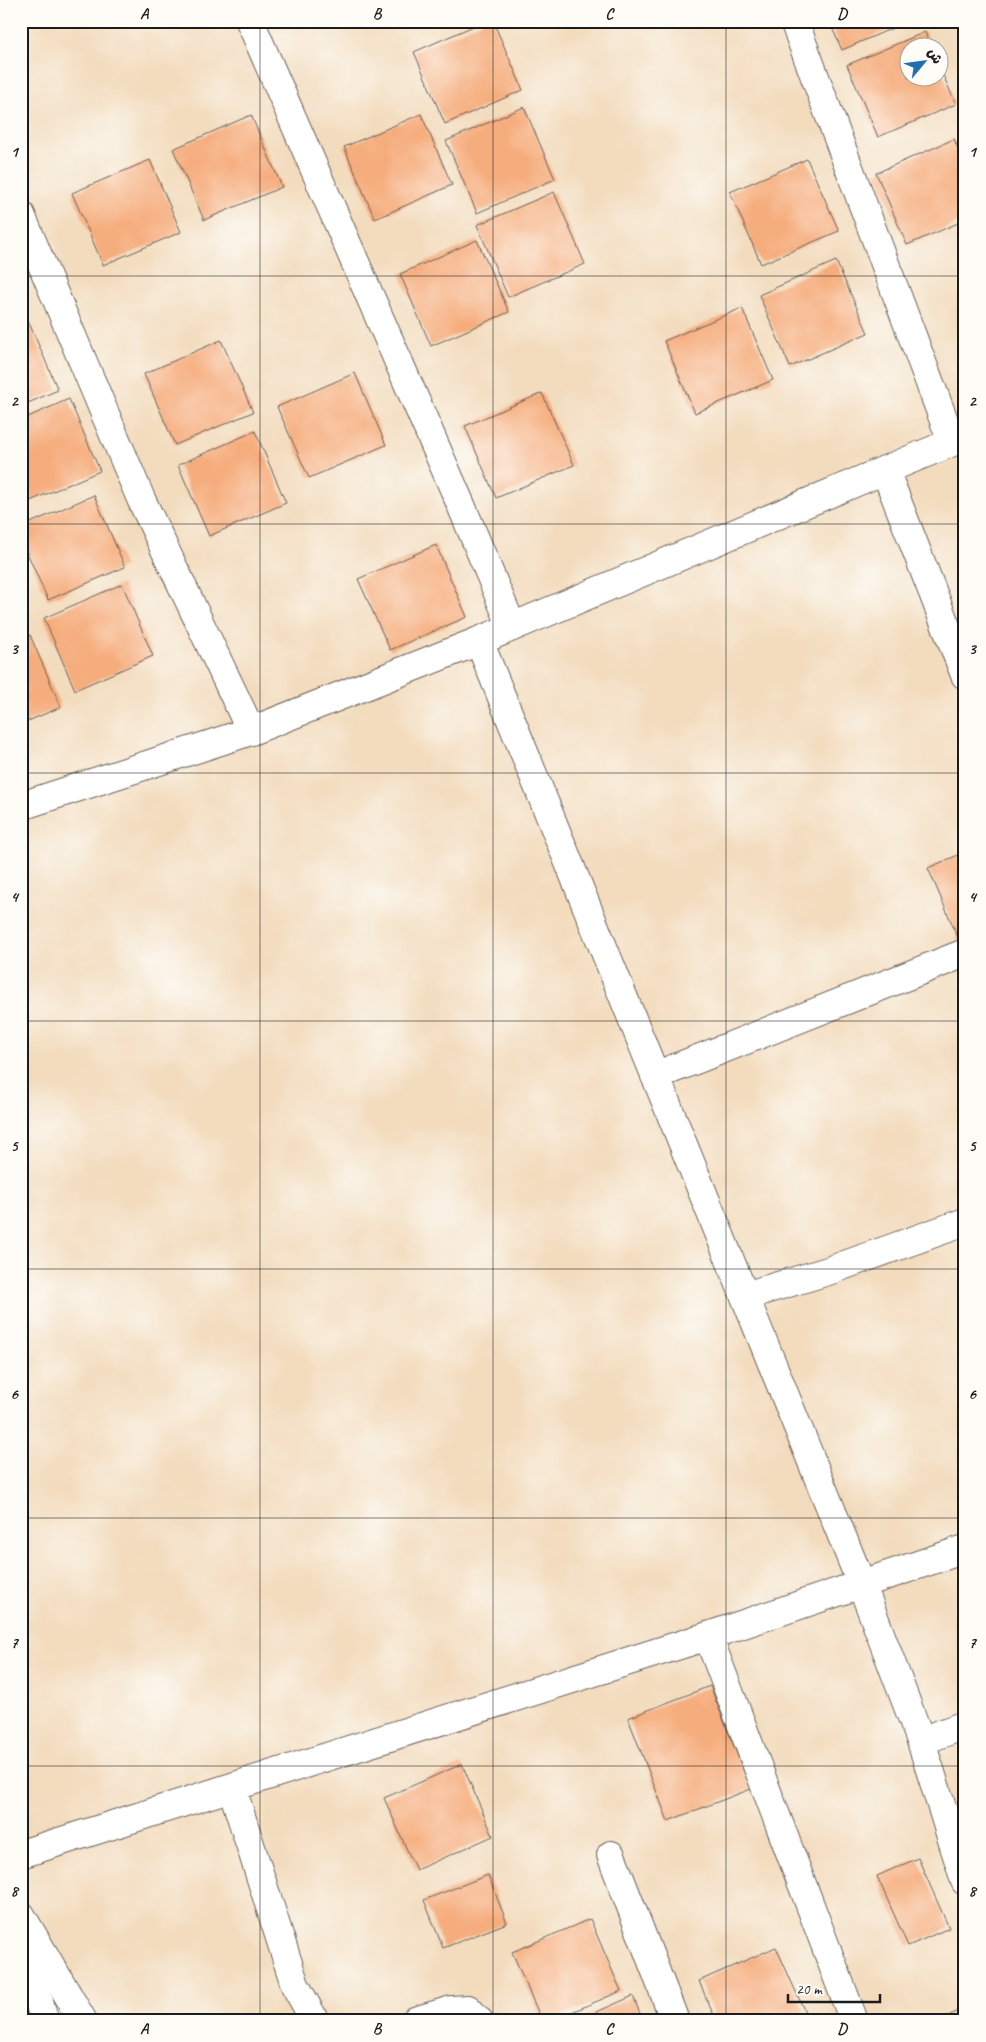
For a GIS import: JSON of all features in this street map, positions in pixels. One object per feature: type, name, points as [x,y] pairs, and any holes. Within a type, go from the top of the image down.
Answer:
[{"type":"street","points":[[250,21],[458,496],[512,627]]},
{"type":"street","points":[[21,806],[251,731],[479,641],[958,440],[794,21]]},
{"type":"street","points":[[21,215],[141,499],[251,731]]},
{"type":"street","points":[[885,470],[965,675]]},
{"type":"street","points":[[479,641],[861,1583],[921,1741],[965,1881]]},
{"type":"street","points":[[655,1076],[965,953]]},
{"type":"street","points":[[745,1296],[828,1271],[965,1222]]},
{"type":"street","points":[[21,1854],[708,1636],[965,1549]]},
{"type":"street","points":[[708,1636],[854,2021]]},
{"type":"street","points":[[921,1741],[965,1725]]},
{"type":"street","points":[[232,1788],[295,1985],[314,2021]]},
{"type":"street","points":[[611,1855],[675,2021]]},
{"type":"street","points":[[21,1915],[83,2021]]},
{"type":"street","points":[[21,1944],[45,2021]]},
{"type":"street","points":[[416,2021],[460,2009],[468,2009],[479,2021]]},
{"type":"building","points":[[485,21],[493,21],[523,90],[445,124],[414,52]]},
{"type":"building","points":[[829,21],[909,21],[842,50]]},
{"type":"building","points":[[925,32],[927,38],[911,38]]},
{"type":"building","points":[[898,43],[898,88],[948,88],[948,86],[956,104],[878,137],[847,65]]},
{"type":"building","points":[[524,107],[555,179],[477,213],[446,141]]},
{"type":"building","points":[[421,114],[452,185],[375,219],[344,147]]},
{"type":"building","points":[[251,115],[282,187],[204,220],[173,149]]},
{"type":"building","points":[[954,139],[965,165],[965,220],[907,245],[876,173]]},
{"type":"building","points":[[807,159],[839,231],[761,264],[730,192]]},
{"type":"building","points":[[150,160],[181,232],[103,265],[72,193]]},
{"type":"building","points":[[554,192],[585,264],[508,297],[477,225]]},
{"type":"building","points":[[477,240],[509,312],[431,346],[400,274]]},
{"type":"building","points":[[836,261],[868,333],[790,367],[759,295]]},
{"type":"building","points":[[742,308],[773,380],[695,413],[664,341]]},
{"type":"building","points":[[27,318],[58,390],[21,406],[21,321]]},
{"type":"building","points":[[221,340],[253,412],[175,445],[144,374]]},
{"type":"building","points":[[355,373],[386,445],[309,478],[277,407]]},
{"type":"building","points":[[542,393],[574,465],[496,498],[465,426]]},
{"type":"building","points":[[69,399],[100,471],[23,504],[21,501],[21,420]]},
{"type":"building","points":[[255,431],[286,503],[209,536],[178,465]]},
{"type":"building","points":[[94,495],[125,567],[48,600],[21,539],[21,527]]},
{"type":"building","points":[[436,545],[467,617],[390,650],[358,579]]},
{"type":"building","points":[[122,584],[153,656],[75,690],[44,618]]},
{"type":"building","points":[[21,604],[27,616],[21,618]]},
{"type":"building","points":[[30,635],[61,707],[21,724],[21,639]]},
{"type":"building","points":[[965,852],[965,937],[959,940],[928,868]]},
{"type":"building","points":[[710,1686],[751,1789],[668,1821],[628,1718]]},
{"type":"building","points":[[462,1764],[493,1836],[416,1870],[384,1798]]},
{"type":"building","points":[[918,1858],[949,1928],[908,1946],[877,1876]]},
{"type":"building","points":[[488,1875],[507,1923],[443,1948],[424,1900]]},
{"type":"building","points":[[590,1919],[621,1991],[551,2021],[542,2021],[512,1952]]},
{"type":"building","points":[[776,1947],[808,2019],[716,2021],[699,1981]]},
{"type":"building","points":[[633,1996],[643,2021],[576,2021]]},
{"type":"building","points":[[965,2008],[965,2021],[937,2021]]}]
